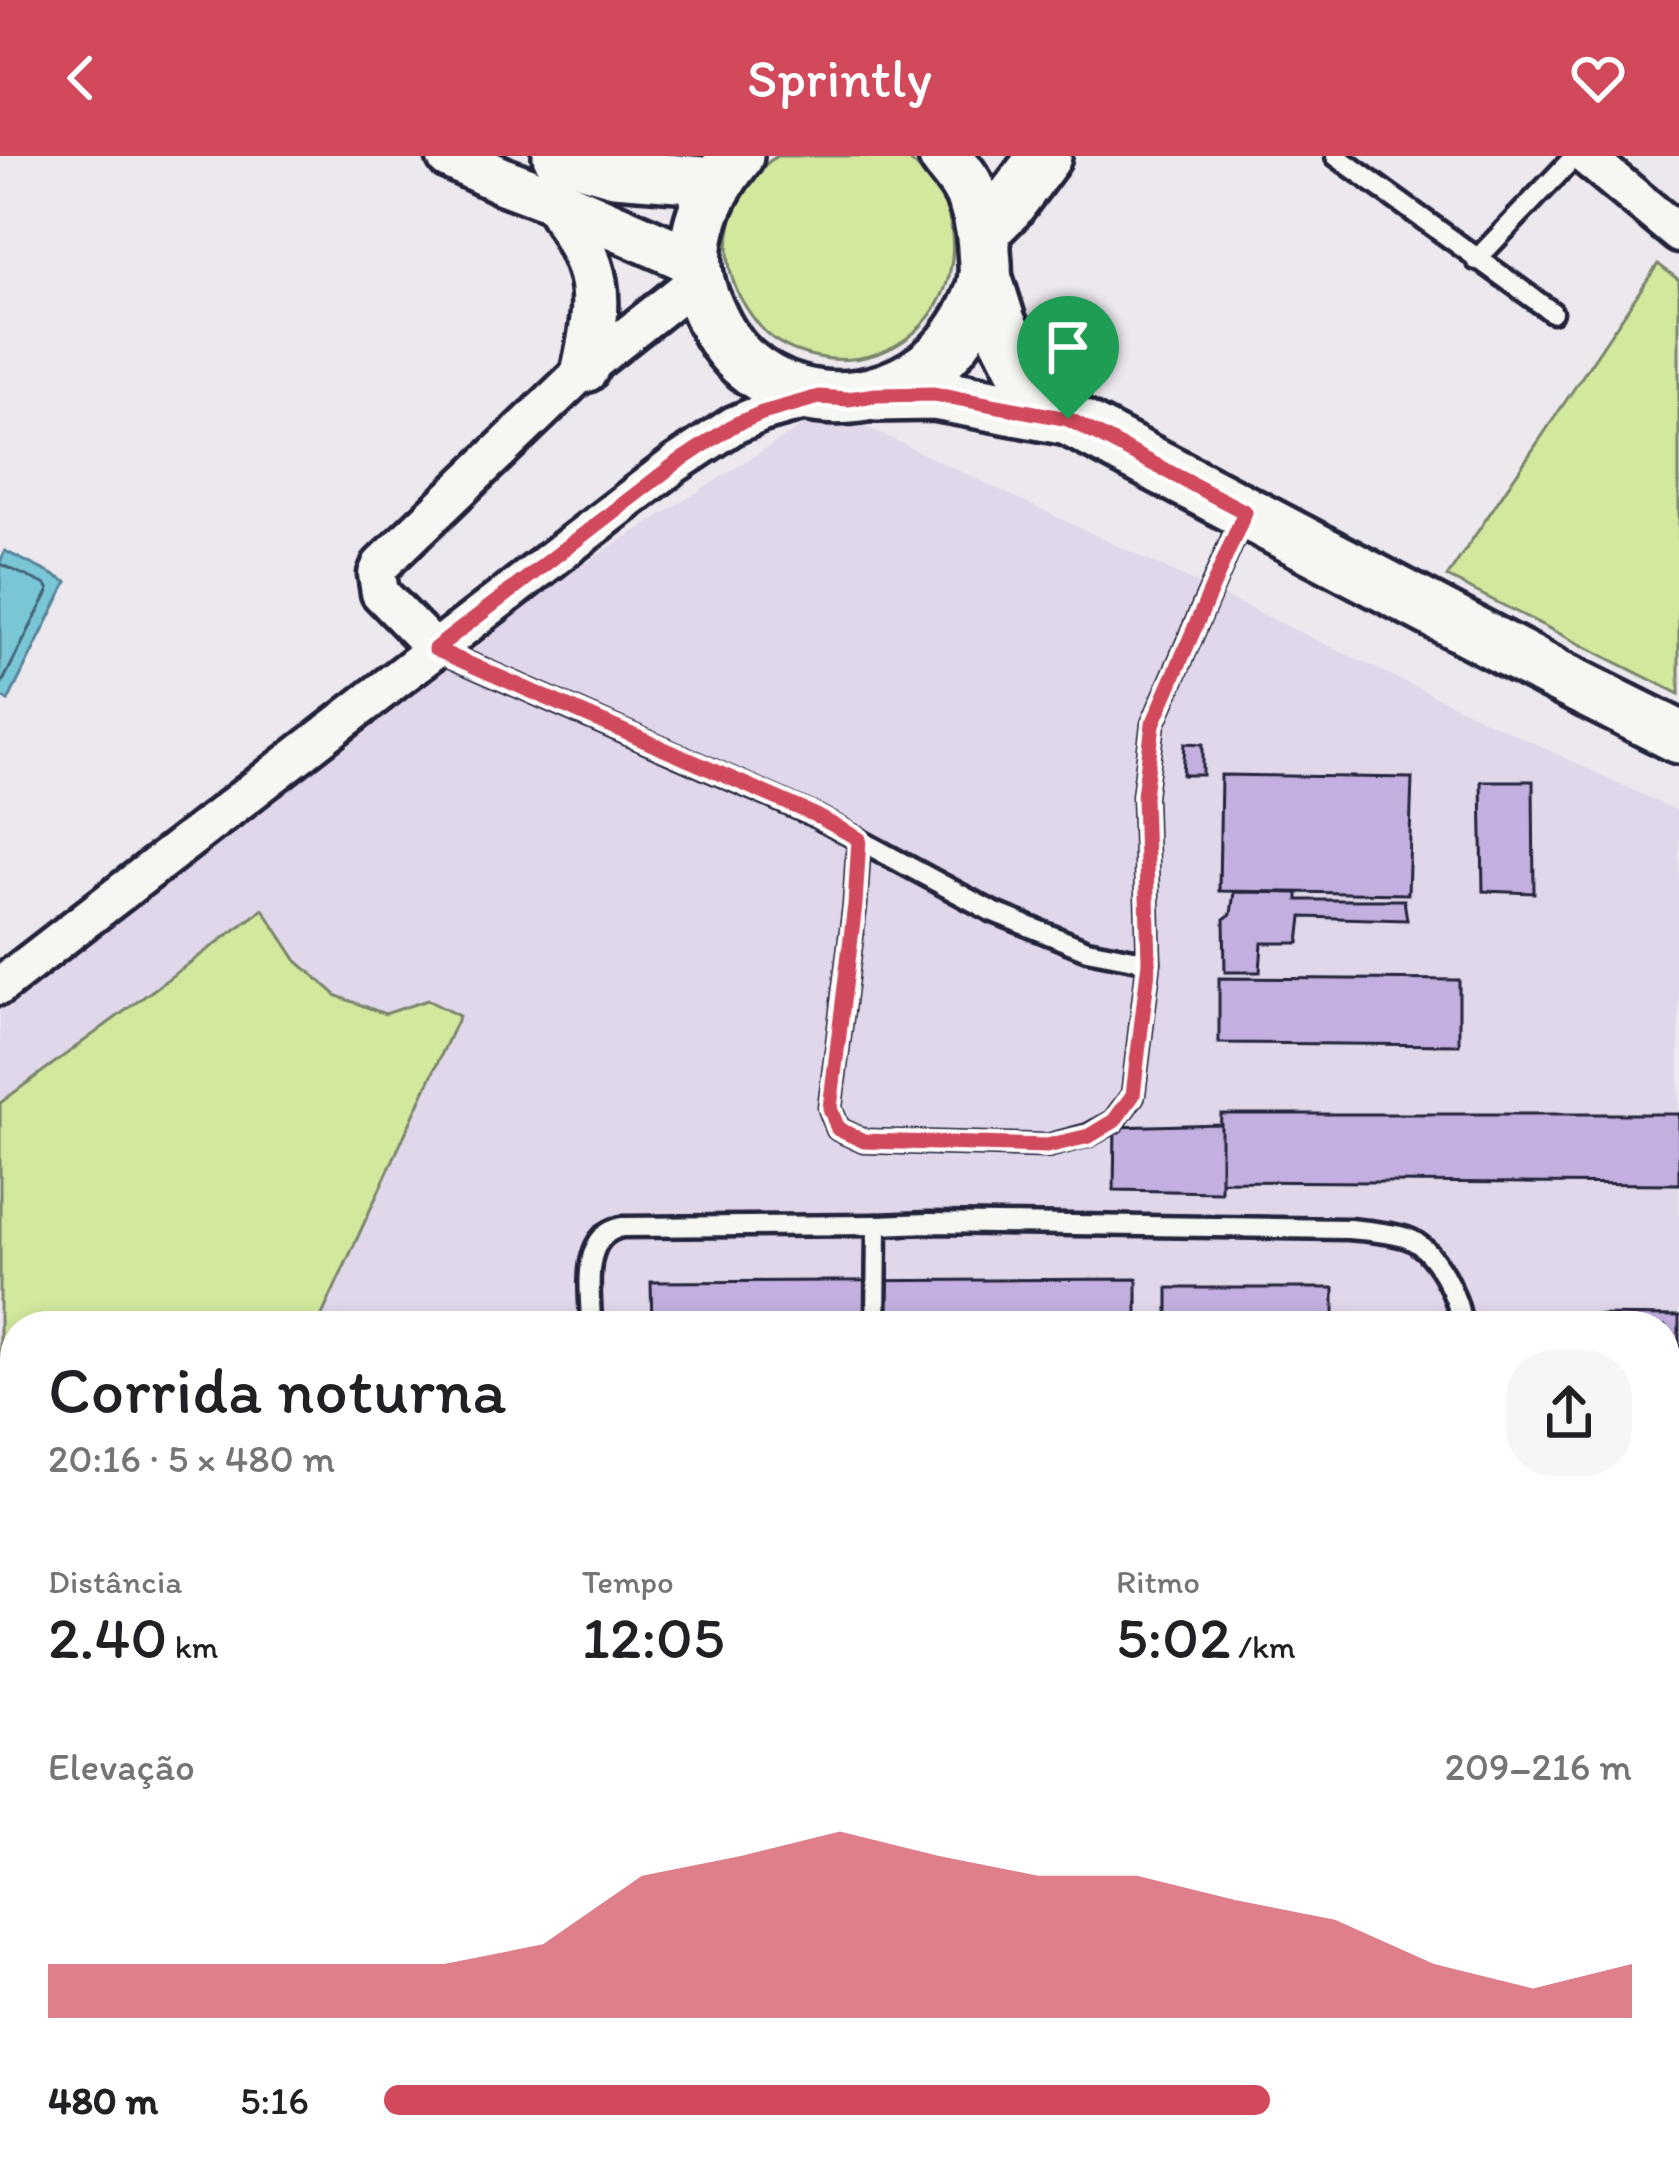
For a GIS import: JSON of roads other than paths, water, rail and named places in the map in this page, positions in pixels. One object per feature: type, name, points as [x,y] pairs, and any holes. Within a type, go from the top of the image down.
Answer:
[{"type":"main road","points":[[945,156],[969,189],[1000,324],[1025,374],[1068,419]]},
{"type":"main road","points":[[876,395],[915,378],[947,352],[971,316],[984,254],[1006,207],[1045,156]]},
{"type":"main road","points":[[726,168],[700,220],[696,272],[716,329],[743,362],[778,385],[819,397],[848,399],[934,394],[1068,419],[1679,737]]},
{"type":"street","points":[[451,156],[503,182],[726,168]]},
{"type":"street","points":[[1585,156],[1679,234]]},
{"type":"street","points":[[435,649],[380,593],[377,574],[381,566],[585,369],[696,272],[556,178]]},
{"type":"street","points":[[556,178],[593,274],[594,316],[585,369]]},
{"type":"street","points":[[0,986],[675,464],[734,425],[819,397]]},
{"type":"lane","points":[[1336,156],[1552,312]]},
{"type":"lane","points":[[1476,260],[1575,156]]},
{"type":"lane","points":[[859,839],[830,1108],[838,1129],[864,1141],[1047,1146],[1089,1136],[1114,1121],[1133,1095],[1149,962],[1144,796],[1153,724],[1245,512]]},
{"type":"lane","points":[[435,649],[815,815],[991,911],[1087,950],[1149,962]]},
{"type":"lane","points":[[591,1311],[592,1254],[598,1239],[609,1230],[929,1223],[1348,1228],[1412,1239],[1443,1271],[1461,1311]]},
{"type":"lane","points":[[876,1311],[877,1225]]},
{"type":"water","points":[[5,551],[67,582],[8,701],[0,696],[0,562]]}]
